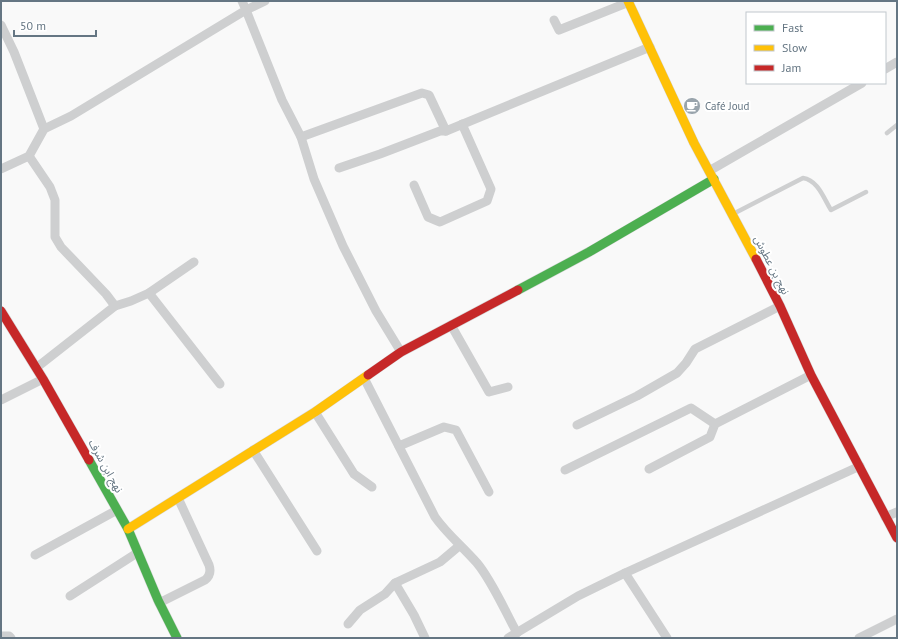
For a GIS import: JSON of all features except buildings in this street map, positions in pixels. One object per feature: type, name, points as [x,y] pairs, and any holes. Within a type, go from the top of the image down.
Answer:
[{"type":"street","points":[[242,1],[282,100],[301,138],[314,179],[343,246],[376,311],[401,352]]},
{"type":"street","points":[[1,170],[29,156],[44,129],[71,116],[246,10],[265,1]]},
{"type":"street","points":[[554,20],[559,30],[629,2]]},
{"type":"street","name":"نهج بن عطوش","points":[[629,2],[694,143],[733,214],[780,306],[811,375],[897,538]]},
{"type":"street","points":[[1,25],[14,52],[44,129]]},
{"type":"street","points":[[339,168],[440,131],[446,131],[650,47]]},
{"type":"street","points":[[886,69],[897,62]]},
{"type":"street","points":[[709,171],[860,84]]},
{"type":"street","points":[[301,138],[422,93],[429,95],[446,131]]},
{"type":"street","points":[[414,185],[428,217],[440,222],[487,201],[491,189],[462,124]]},
{"type":"street","points":[[29,156],[50,187],[54,200],[55,237],[61,247],[106,294],[115,306]]},
{"type":"street","points":[[128,529],[315,412],[401,352],[589,252],[714,179]]},
{"type":"street","points":[[36,368],[115,306],[149,293],[194,262]]},
{"type":"street","points":[[149,293],[220,384]]},
{"type":"street","points":[[577,425],[636,396],[676,373],[686,363],[695,349],[780,306]]},
{"type":"street","name":"نهج ابن شرف","points":[[1,311],[43,379],[128,529],[159,603],[177,638]]},
{"type":"street","points":[[451,325],[489,392],[508,387]]},
{"type":"street","points":[[649,469],[710,437],[715,424],[811,375]]},
{"type":"street","points":[[364,378],[435,517],[459,546],[477,563],[486,576],[517,633]]},
{"type":"street","points":[[1,400],[43,379]]},
{"type":"street","points":[[565,470],[691,408],[715,424]]},
{"type":"street","points":[[315,412],[354,474],[372,487]]},
{"type":"street","points":[[399,446],[444,427],[456,430],[489,492]]},
{"type":"street","points":[[253,450],[316,550]]},
{"type":"street","points":[[508,638],[578,596],[625,573],[860,466]]},
{"type":"street","points":[[159,603],[205,580],[210,573],[209,565],[178,498]]},
{"type":"street","points":[[36,554],[117,510]]},
{"type":"street","points":[[885,517],[897,512]]},
{"type":"street","points":[[348,624],[360,610],[385,594],[395,583],[440,562],[459,546]]},
{"type":"street","points":[[70,596],[137,553]]},
{"type":"street","points":[[625,573],[667,638]]},
{"type":"street","points":[[395,583],[426,638]]},
{"type":"street","points":[[859,638],[897,619]]},
{"type":"street","points":[[1,636],[9,636],[11,638]]},
{"type":"lane","points":[[887,133],[897,125]]},
{"type":"lane","points":[[733,214],[803,178],[814,182],[831,210],[866,192]]},
{"type":"traffic: fast","points":[[518,290],[589,252],[714,179]]},
{"type":"traffic: fast","points":[[89,460],[128,529],[158,600],[177,638]]},
{"type":"traffic: slow","points":[[628,1],[694,143],[756,259]]},
{"type":"traffic: slow","points":[[128,529],[315,412],[368,375]]},
{"type":"traffic: jam","points":[[756,259],[780,306],[811,375],[897,538]]},
{"type":"traffic: jam","points":[[368,375],[401,352],[518,290]]},
{"type":"traffic: jam","points":[[1,311],[43,379],[89,460]]},
{"type":"place","name":"Café Joud","points":[[692,106]]}]
